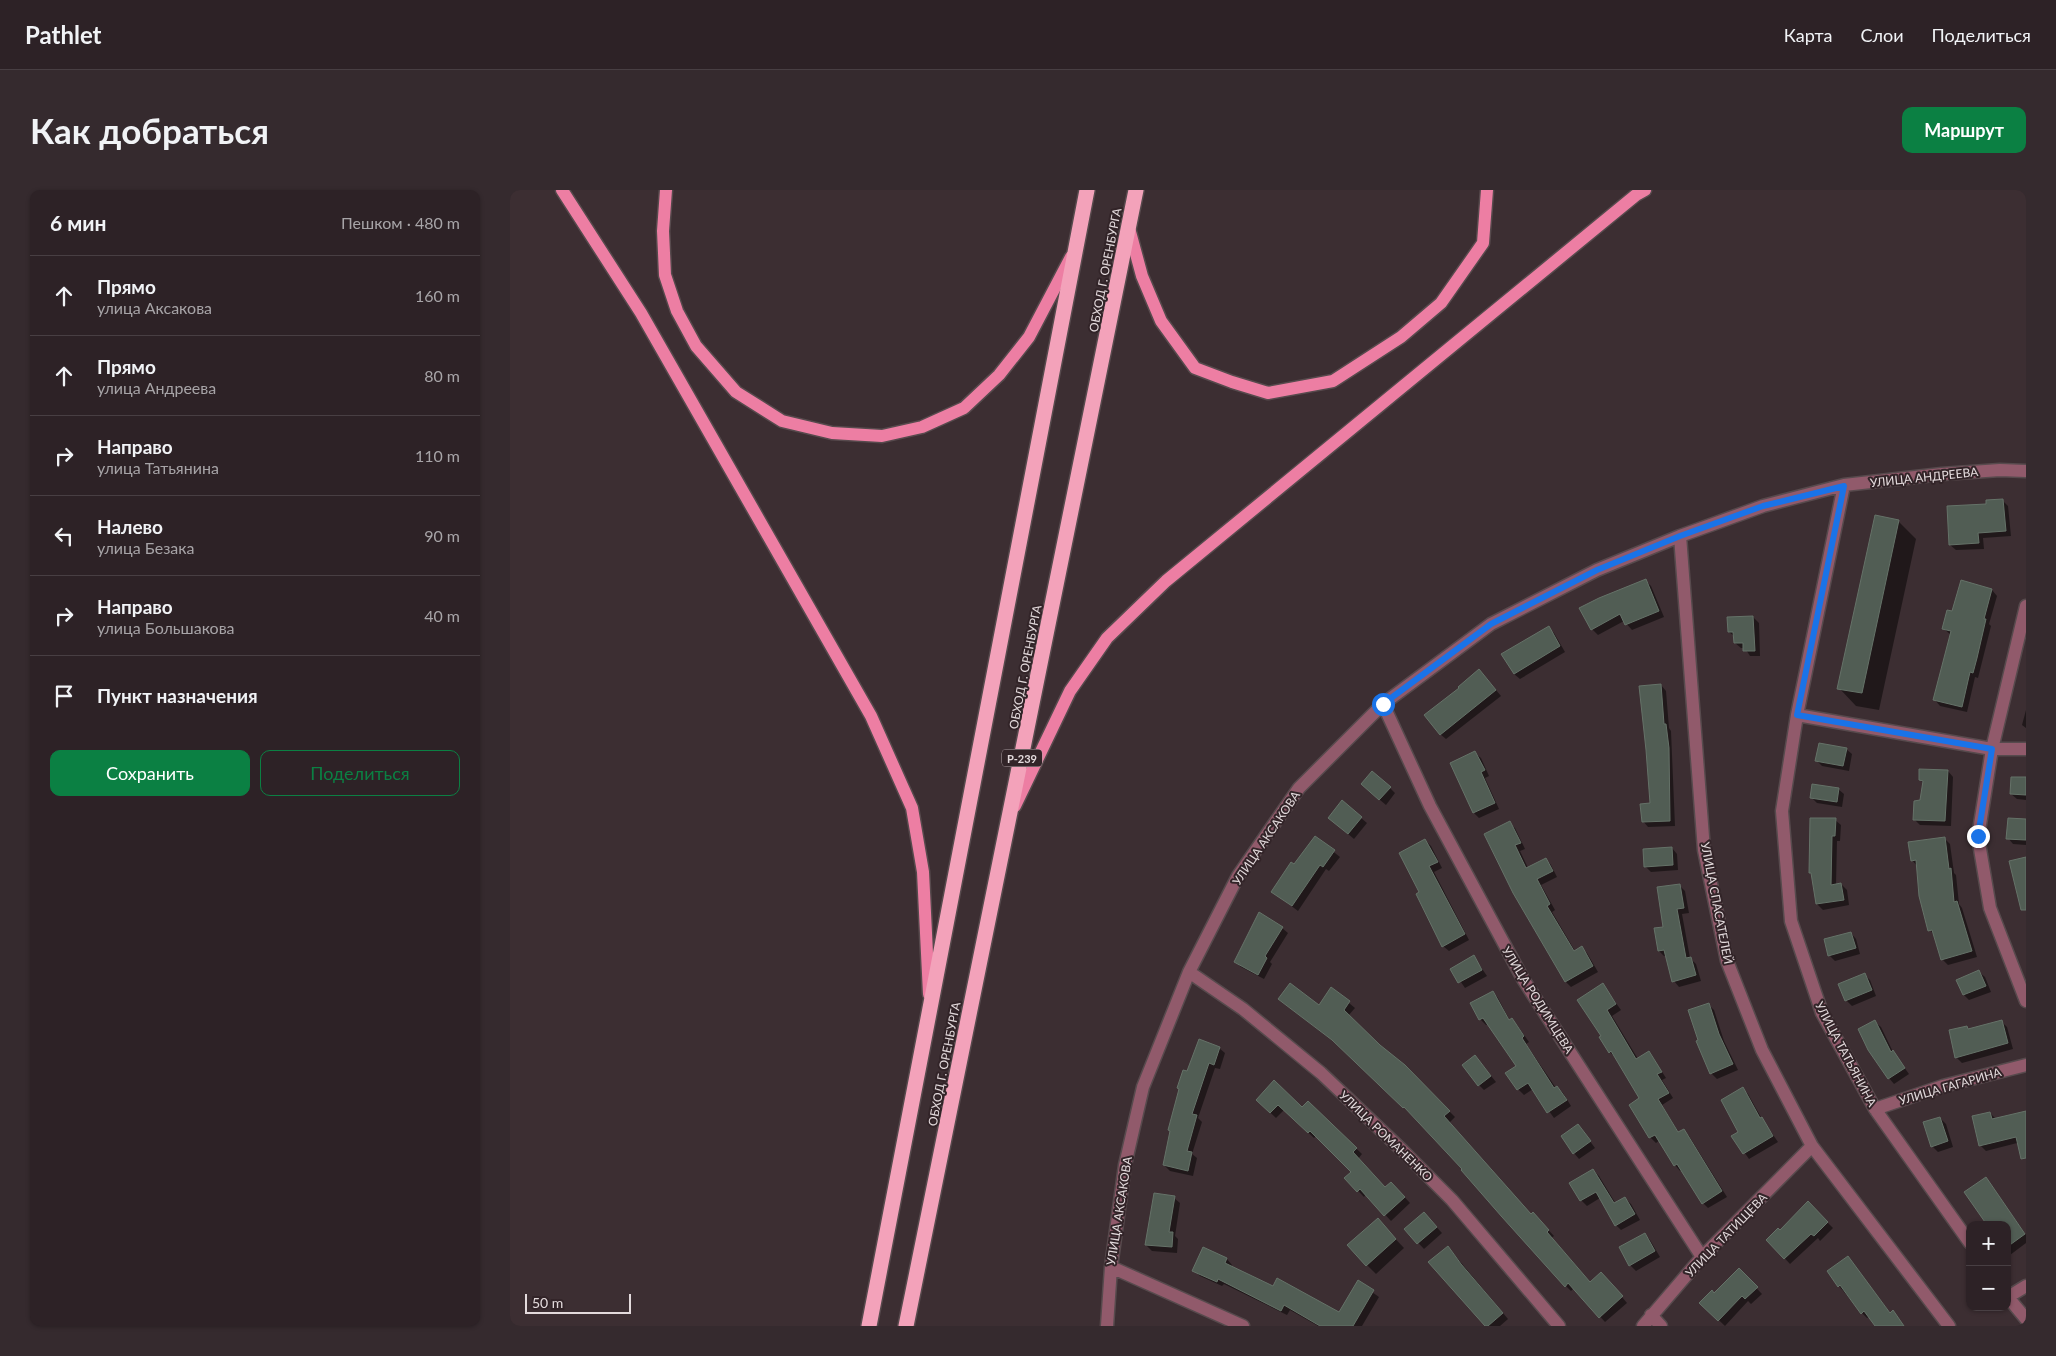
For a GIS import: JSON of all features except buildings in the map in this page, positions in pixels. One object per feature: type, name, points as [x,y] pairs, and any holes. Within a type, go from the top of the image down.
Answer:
[{"type":"highway","name":"ОБХОД Г. ОРЕНБУРГА","points":[[869,1326],[1087,190]]},
{"type":"highway","name":"ОБХОД Г. ОРЕНБУРГА","points":[[906,1326],[1130,228],[1136,190]]},
{"type":"main road","points":[[562,190],[641,313],[871,716],[912,808],[923,872],[930,1010]]},
{"type":"main road","points":[[666,190],[663,231],[666,275],[677,312],[696,346],[736,392],[782,420],[832,433],[882,436],[922,427],[964,408],[999,375],[1029,337],[1075,250]]},
{"type":"main road","points":[[1130,228],[1142,276],[1161,321],[1196,368],[1268,393],[1333,381],[1401,337],[1442,303],[1483,243],[1487,190]]},
{"type":"main road","points":[[1010,818],[1070,691],[1108,638],[1166,581],[1636,194],[1645,190]]},
{"type":"street","name":"УЛИЦА АНДРЕЕВА","points":[[1680,536],[1763,506],[1844,486],[1942,474],[2026,470]]},
{"type":"street","name":"УЛИЦА ТАТЬЯНИНА","points":[[1844,486],[1797,715],[1782,811],[1790,921],[1822,1013],[1875,1109],[1966,1237]]},
{"type":"street","name":"УЛИЦА АКСАКОВА","points":[[1107,1326],[1110,1267],[1125,1166],[1143,1087],[1189,972],[1238,876],[1299,788],[1383,704],[1491,624],[1597,570],[1680,536]]},
{"type":"street","name":"УЛИЦА СПАСАТЕЛЕЙ","points":[[1680,536],[1704,850],[1727,961],[1762,1050],[1812,1146],[1949,1326]]},
{"type":"street","points":[[2026,606],[1992,749],[1978,836],[1990,908],[2026,1001]]},
{"type":"street","name":"УЛИЦА РОДИМЦЕВА","points":[[1383,704],[1430,806],[1523,979],[1702,1257]]},
{"type":"street","points":[[1797,715],[1992,749],[2026,749]]},
{"type":"street","name":"УЛИЦА РОМАНЕНКО","points":[[1189,972],[1243,1009],[1320,1072],[1403,1150],[1452,1200],[1559,1326]]},
{"type":"street","name":"УЛИЦА ГАГАРИНА","points":[[1875,1109],[1943,1086],[2026,1065]]},
{"type":"street","name":"УЛИЦА ТАТИЩЕВА","points":[[1642,1326],[1702,1257],[1812,1146]]},
{"type":"street","points":[[1110,1267],[1243,1326]]},
{"type":"street","points":[[2011,1295],[2026,1286]]},
{"type":"street","points":[[2011,1301],[2026,1319]]},
{"type":"street","points":[[1651,1315],[1661,1326]]},
{"type":"route","points":[[1383,704],[1491,624],[1597,570],[1680,536],[1763,506],[1844,486],[1797,715],[1992,749],[1978,836]]}]
